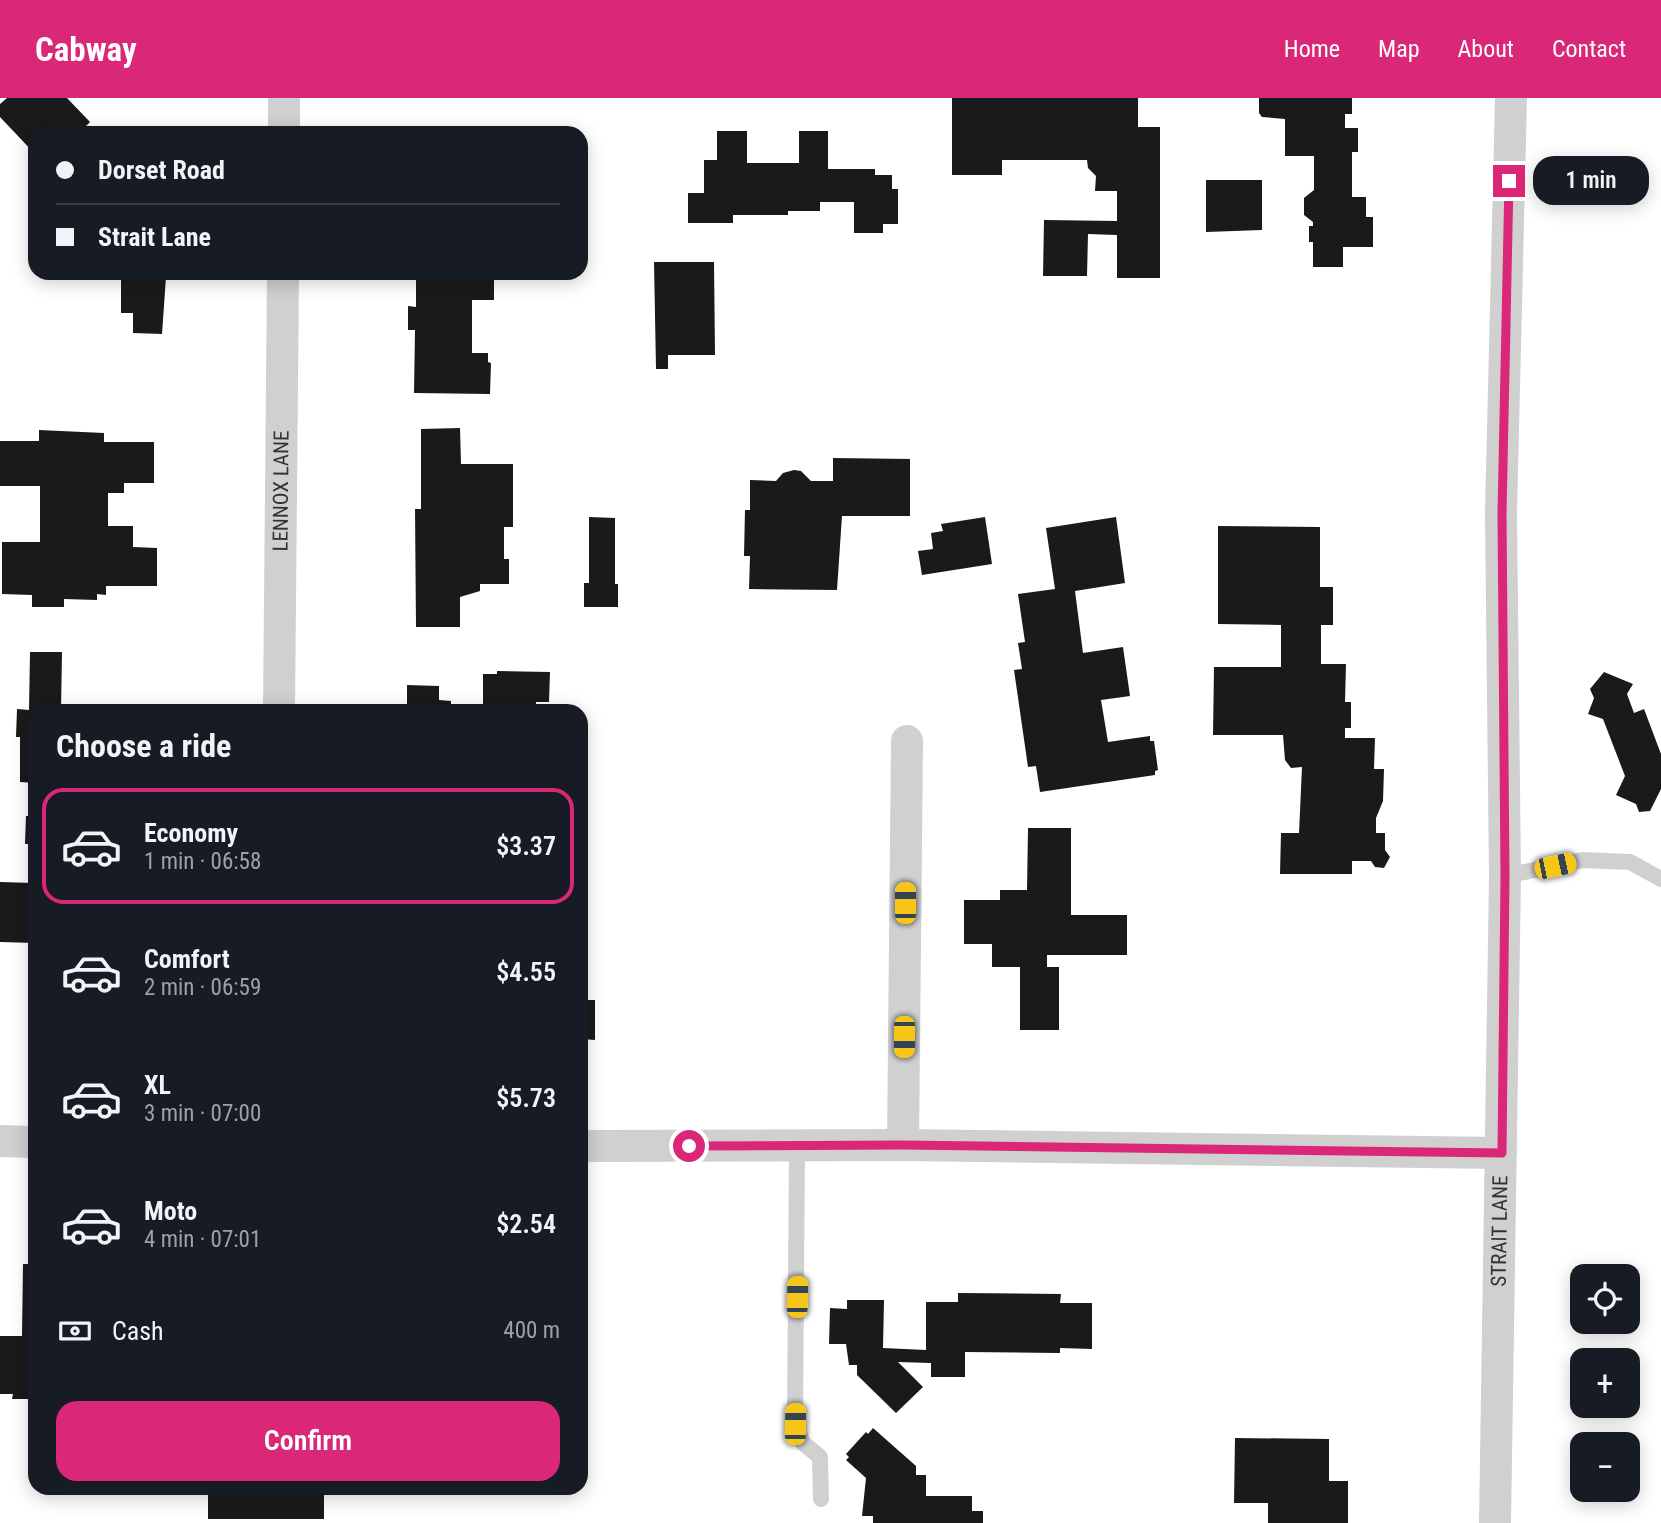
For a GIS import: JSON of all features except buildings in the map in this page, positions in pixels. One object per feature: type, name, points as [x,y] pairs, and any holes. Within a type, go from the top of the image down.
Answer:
[{"type":"street","points":[[284,98],[284,126]]},
{"type":"street","name":"STRAIT LANE","points":[[1494,1523],[1505,876],[1502,513],[1511,98]]},
{"type":"street","name":"LENNOX LANE","points":[[279,704],[283,280]]},
{"type":"street","points":[[903,1145],[907,741]]},
{"type":"street","points":[[0,1141],[28,1142]]},
{"type":"street","points":[[588,1146],[903,1145],[1502,1153]]},
{"type":"lane","points":[[1505,876],[1582,860],[1630,862],[1661,879]]},
{"type":"lane","points":[[797,1146],[795,1424],[803,1443],[820,1457],[821,1499]]},
{"type":"route","points":[[689,1146],[903,1145],[1502,1153],[1505,876],[1502,513],[1509,181]]}]
